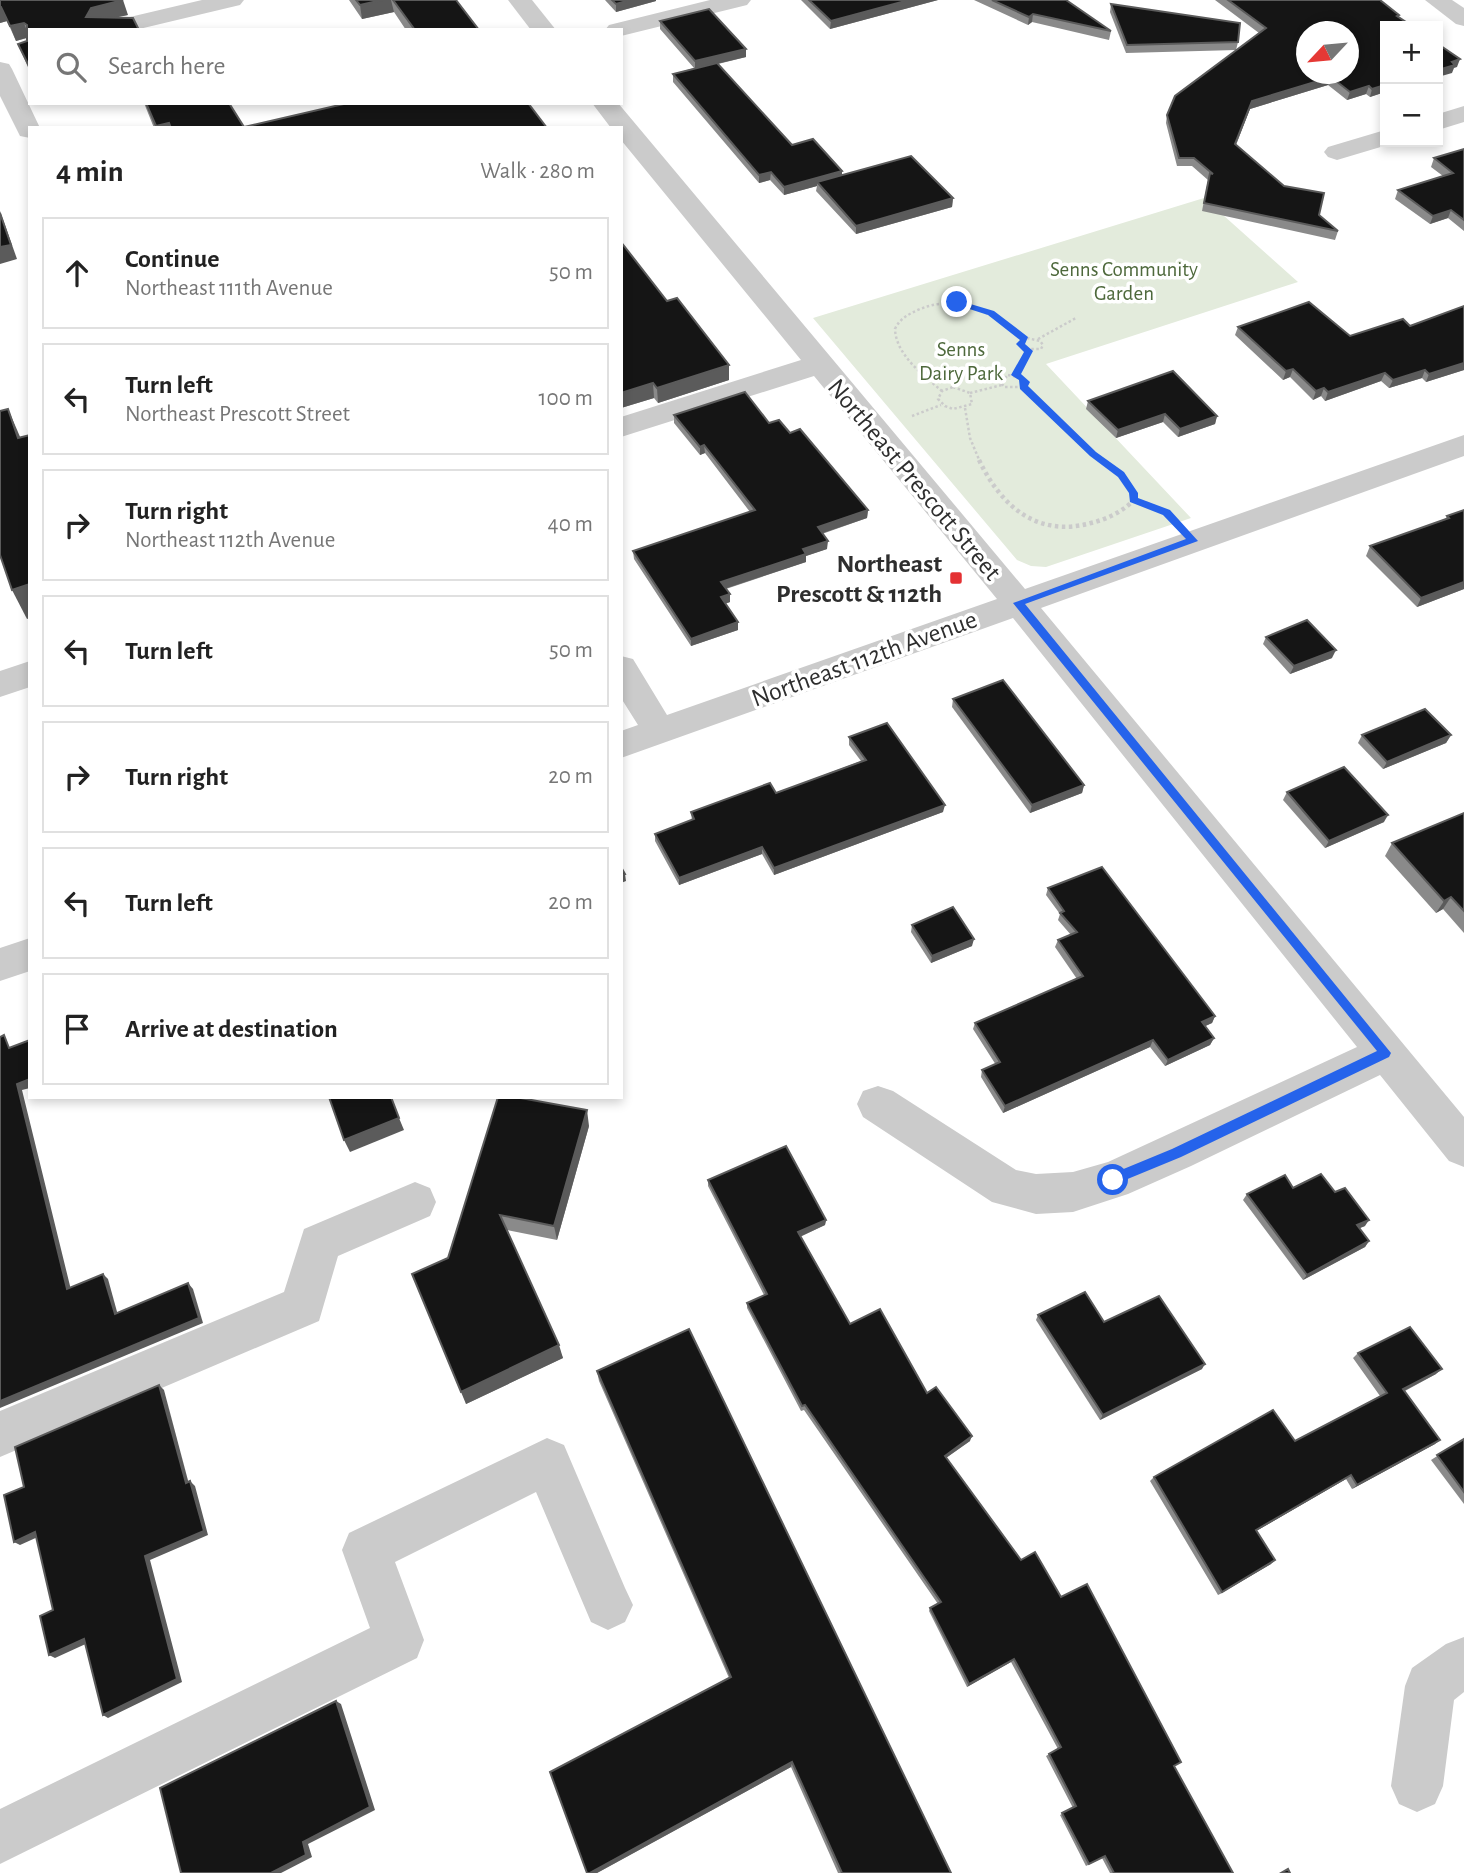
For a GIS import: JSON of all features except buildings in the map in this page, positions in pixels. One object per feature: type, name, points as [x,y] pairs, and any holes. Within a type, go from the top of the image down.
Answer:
[{"type":"street","points":[[113,28],[232,0]]},
{"type":"street","points":[[520,0],[542,28]]},
{"type":"street","points":[[623,29],[739,0]]},
{"type":"street","points":[[1437,0],[1464,19]]},
{"type":"street","points":[[3,58],[28,128]]},
{"type":"street","points":[[1443,120],[1464,114]]},
{"type":"street","name":"Northeast Prescott Street","points":[[623,137],[820,364],[1464,1148]]},
{"type":"street","points":[[1337,152],[1380,139]]},
{"type":"street","points":[[623,426],[820,364]]},
{"type":"street","name":"Northeast 112th Avenue","points":[[623,744],[1464,445]]},
{"type":"street","points":[[623,671],[659,731]]},
{"type":"street","points":[[0,684],[28,675]]},
{"type":"street","points":[[0,965],[28,955]]},
{"type":"street","points":[[878,1104],[1007,1188],[1036,1194],[1073,1192],[1113,1180],[1176,1153],[1385,1053]]},
{"type":"street","points":[[0,1434],[303,1306],[319,1243],[415,1202]]},
{"type":"street","points":[[0,1837],[399,1640],[366,1550],[547,1462],[608,1605]]},
{"type":"street","points":[[1417,1786],[1430,1686],[1464,1662]]},
{"type":"path","points":[[942,391],[919,371],[897,342],[894,330],[899,321],[912,312],[943,303],[971,305],[991,313],[1025,339],[1037,340],[1076,318]]},
{"type":"path","points":[[1025,339],[1020,344],[1029,351],[1041,349],[1043,345],[1037,340]]},
{"type":"path","points":[[1016,375],[1029,351]]},
{"type":"path","points":[[1002,385],[1002,378],[1016,375],[1025,382],[1024,387]]},
{"type":"path","points":[[970,393],[972,404],[957,410],[941,405],[938,399],[942,391],[953,387],[970,393],[1002,385],[1011,389],[1024,387]]},
{"type":"path","points":[[965,408],[965,422],[973,449],[1008,503],[1024,518],[1041,525],[1082,527],[1126,509],[1134,500],[1134,493],[1121,474],[1093,454],[1024,387]]},
{"type":"path","points":[[1134,500],[1166,513],[1193,541]]},
{"type":"green space","name":"Senns Dairy Park","points":[[1204,198],[1298,282],[1046,364],[1191,518],[1046,567],[1031,566],[1017,560],[813,318]]},
{"type":"place","name":"Northeast Prescott & 112th","points":[[956,578]]},
{"type":"route","points":[[957,302],[991,313],[1025,339],[1020,344],[1023,349],[1029,351],[1016,375],[1025,382],[1024,387],[1093,454],[1121,474],[1134,493],[1134,500],[1166,513],[1193,541],[1018,603],[1385,1053],[1176,1153],[1113,1180]]},
{"type":"park label","name":"Senns Community Garden","points":[[1124,281]]}]
